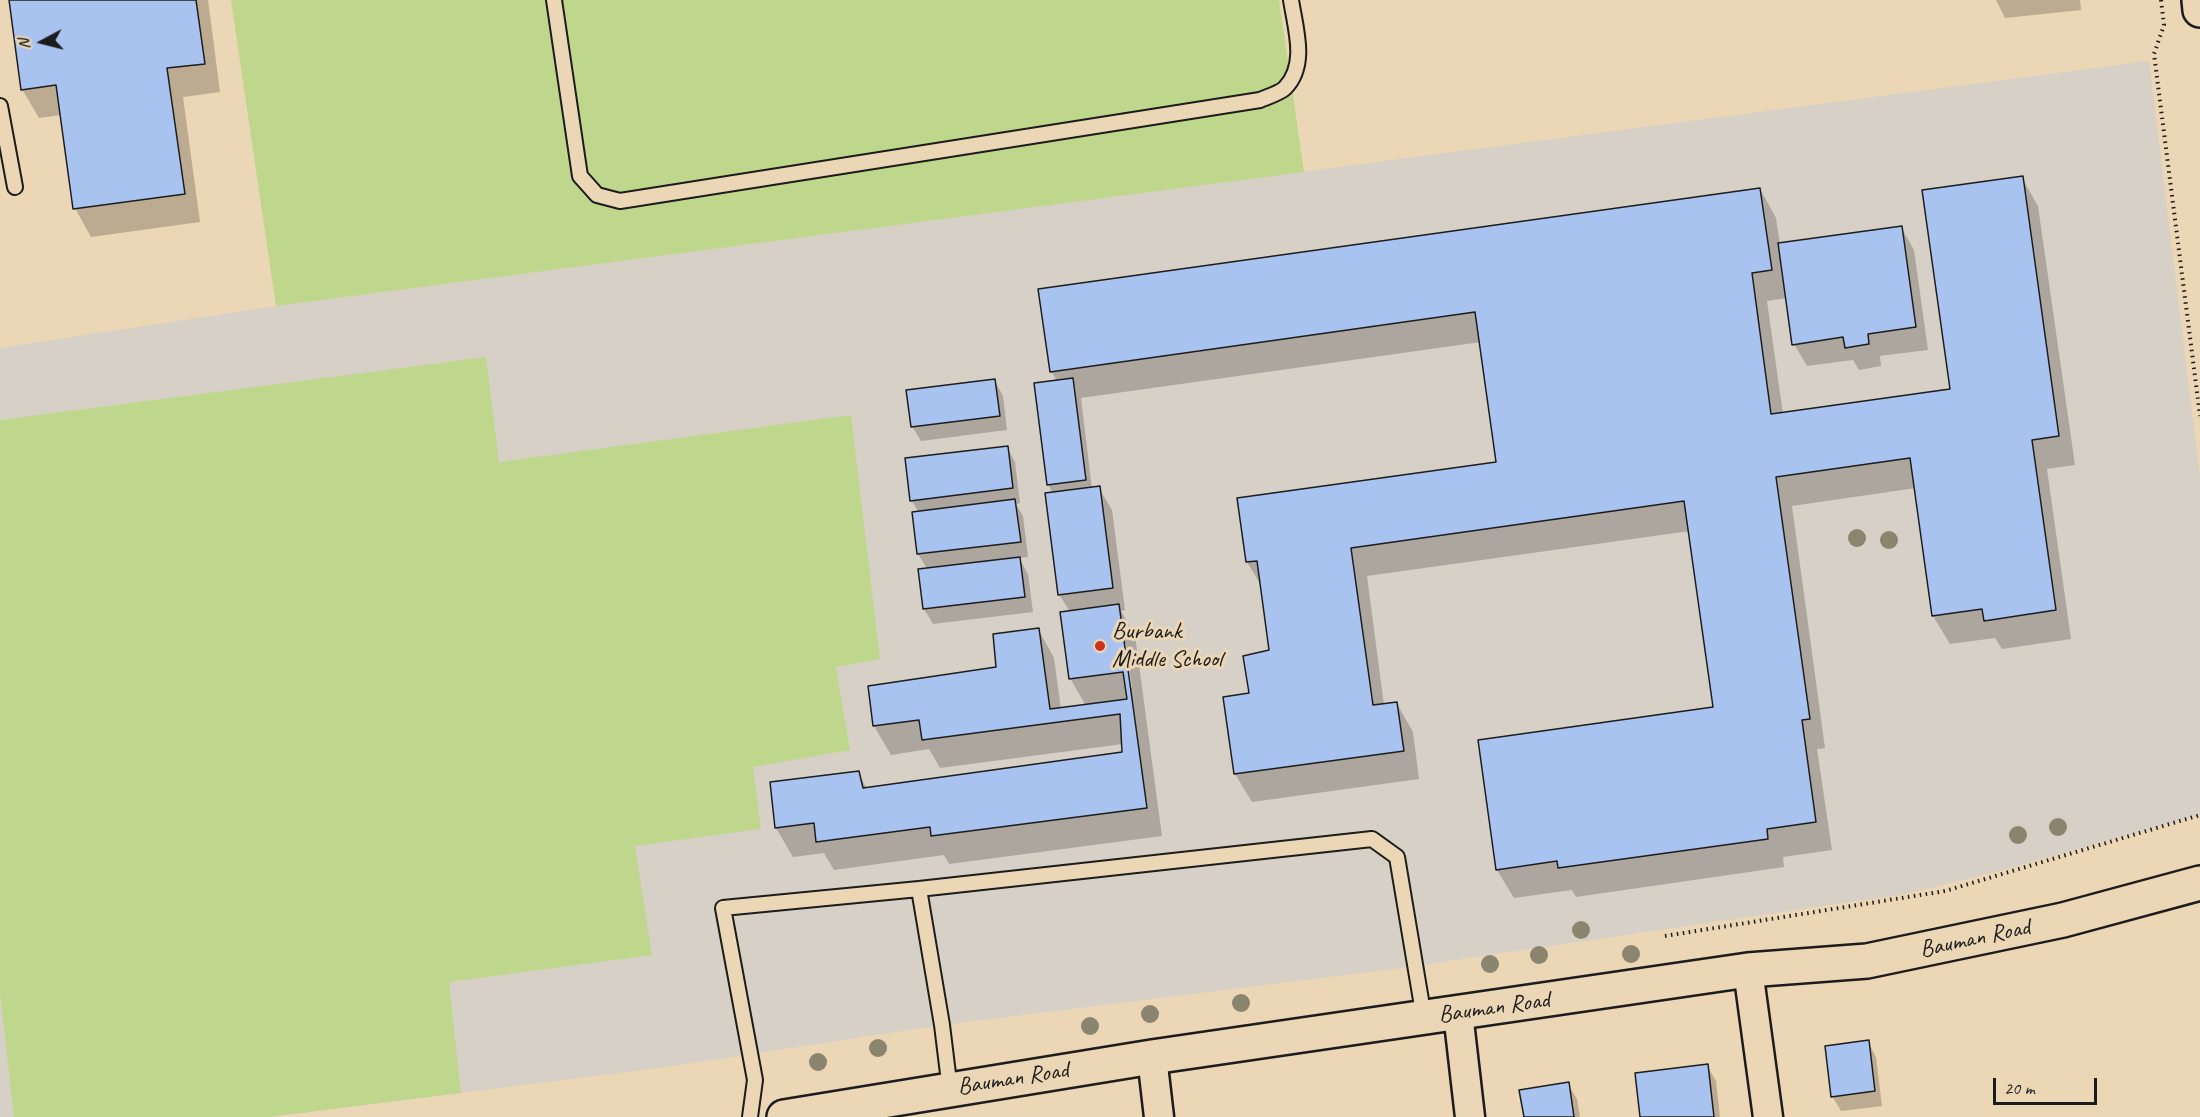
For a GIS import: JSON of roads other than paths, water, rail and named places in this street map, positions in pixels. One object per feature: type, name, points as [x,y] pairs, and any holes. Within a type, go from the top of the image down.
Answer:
[{"type":"street","points":[[2199,0],[2200,10]]},
{"type":"street","name":"Bauman Road","points":[[784,1117],[1152,1056],[1748,970],[1867,961],[2063,920],[2200,883]]},
{"type":"street","points":[[1748,970],[1768,1117]]},
{"type":"street","points":[[1458,1013],[1470,1112]]},
{"type":"street","points":[[1152,1056],[1159,1117]]},
{"type":"lane","points":[[554,0],[580,176],[597,195],[620,201],[1260,100],[1285,88],[1296,72],[1299,51],[1291,0]]},
{"type":"lane","points":[[0,106],[15,187]]},
{"type":"lane","points":[[750,1117],[755,1080],[723,908],[919,889],[1372,839],[1397,857],[1424,1018]]},
{"type":"lane","points":[[919,889],[942,1025],[950,1090]]},
{"type":"place","name":"Burbank Middle School","points":[[1100,646]]}]
